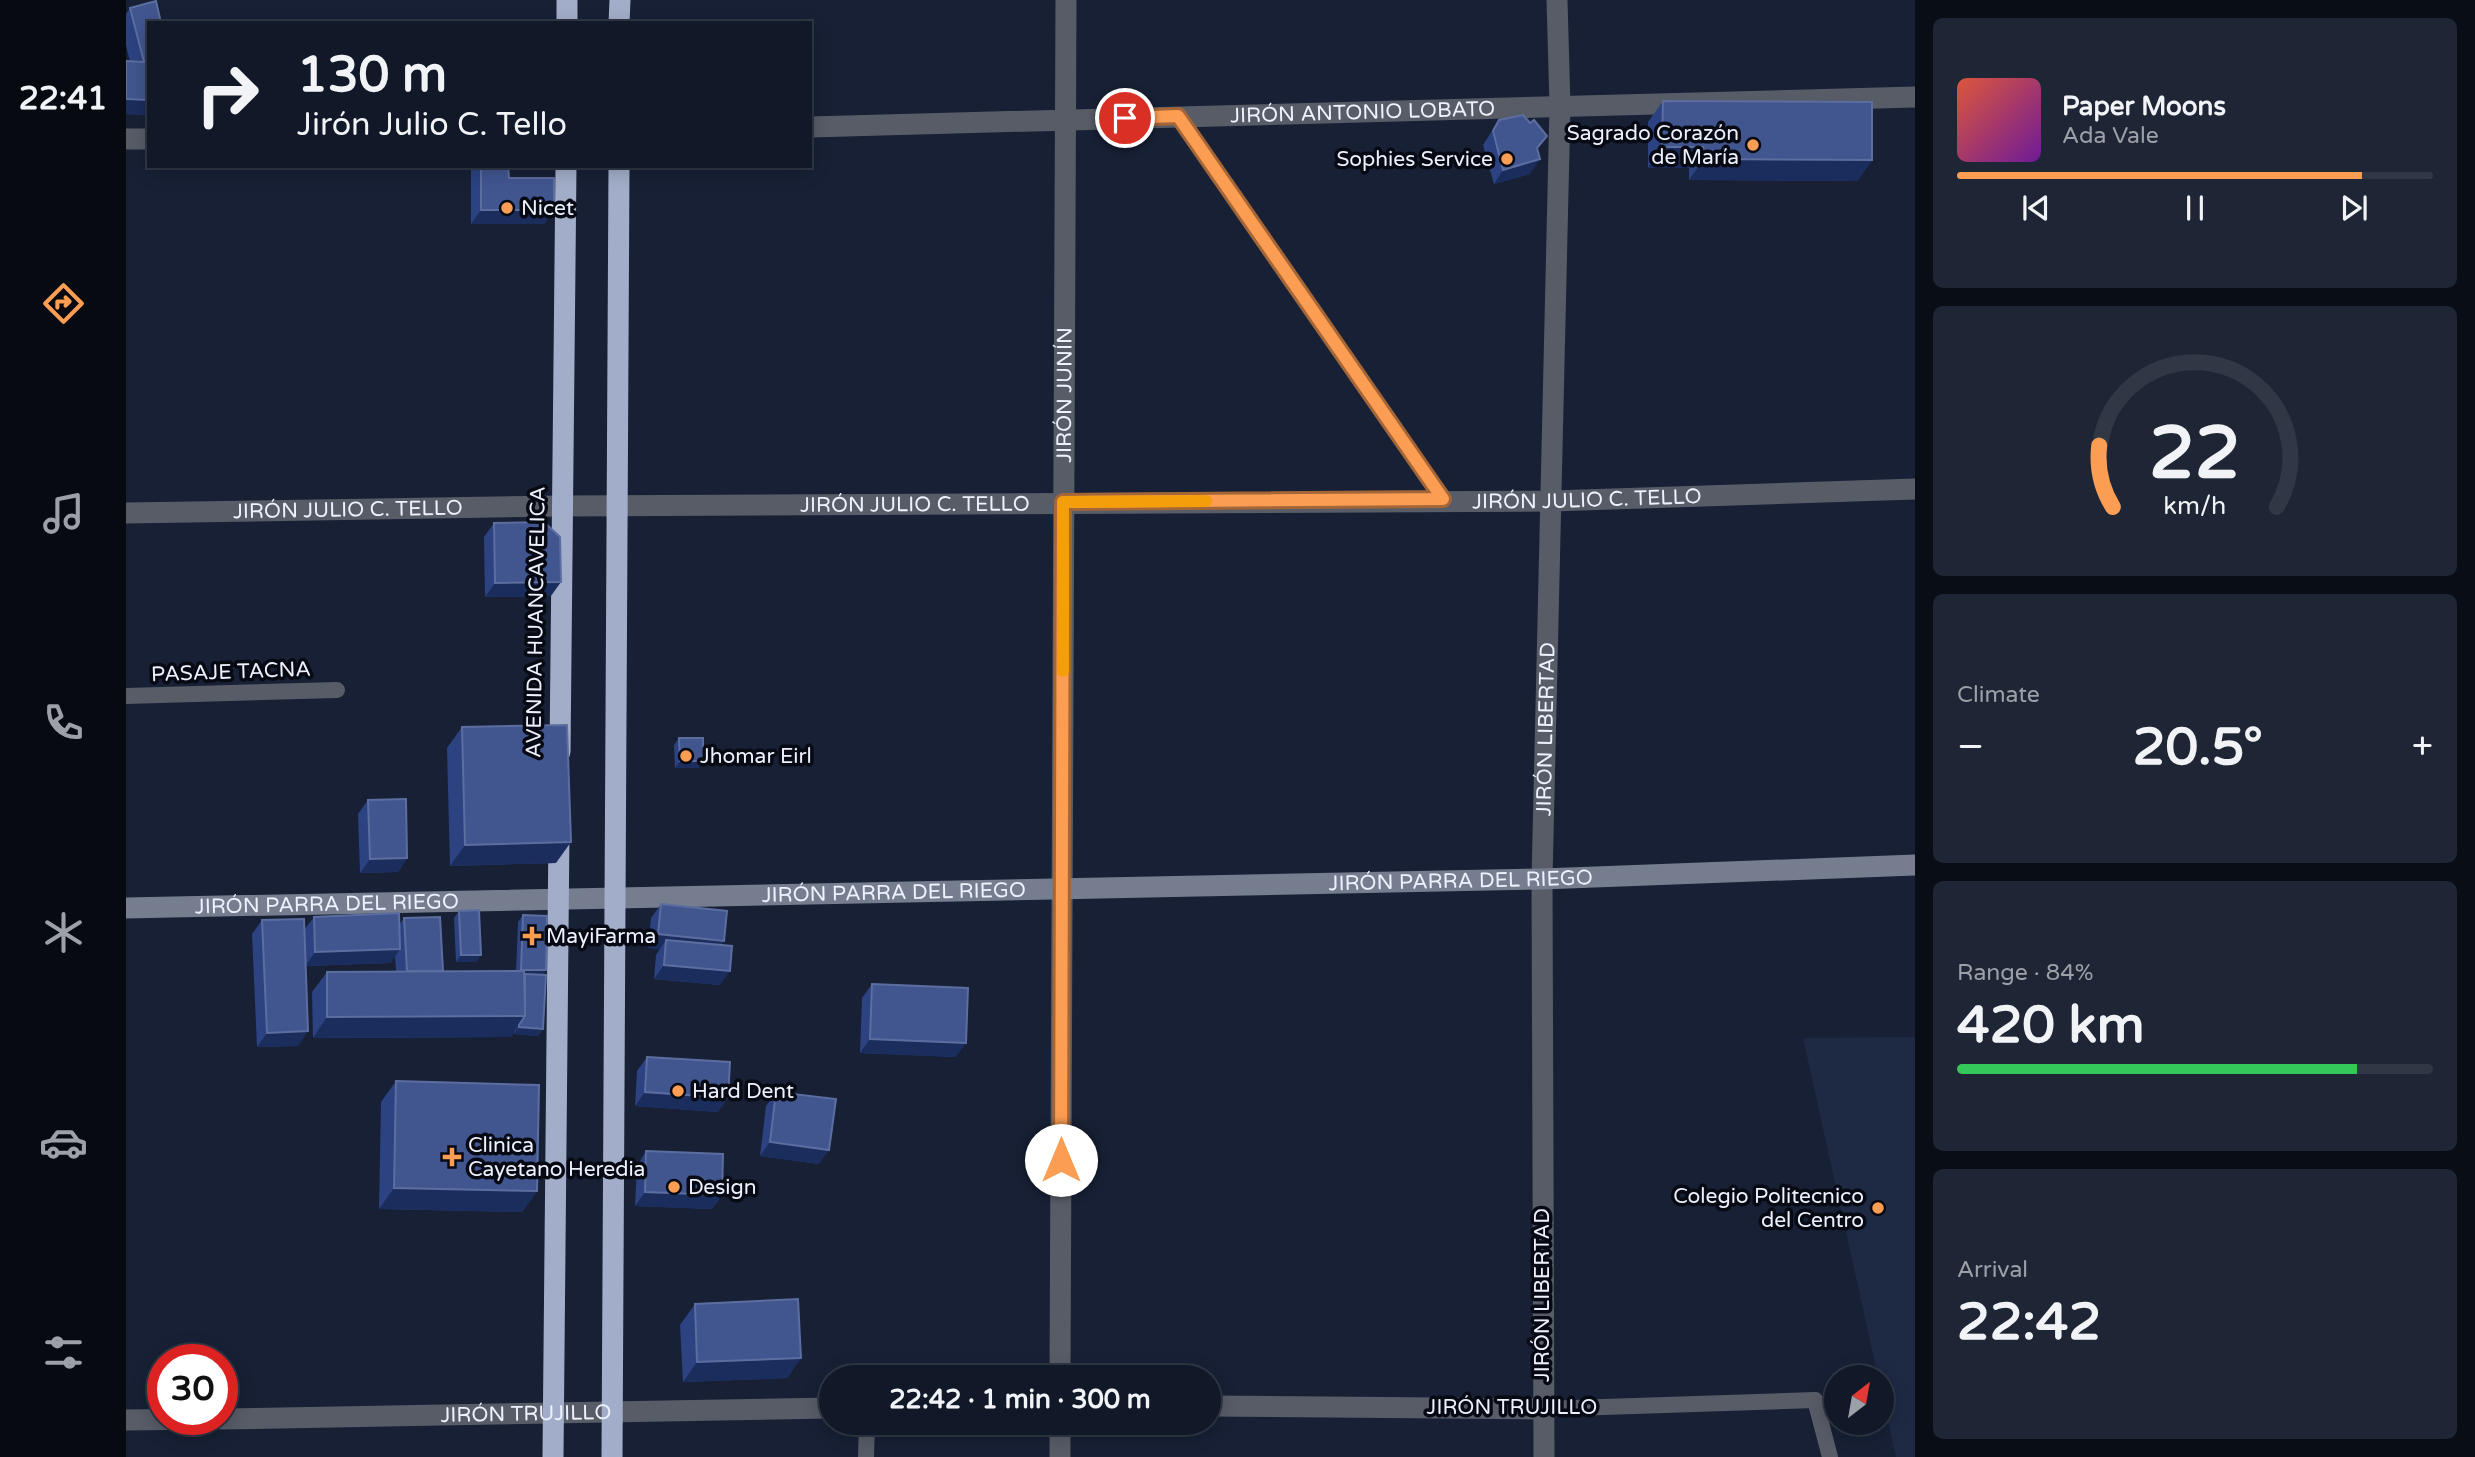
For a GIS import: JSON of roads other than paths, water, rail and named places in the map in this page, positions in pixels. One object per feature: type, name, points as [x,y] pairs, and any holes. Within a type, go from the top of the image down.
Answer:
[{"type":"highway","points":[[567,0],[567,21]]},
{"type":"highway","points":[[620,0],[620,21]]},
{"type":"highway","name":"AVENIDA HUANCAVELICA","points":[[559,777],[566,168]]},
{"type":"highway","points":[[612,1457],[619,168]]},
{"type":"highway","points":[[553,1457],[559,804]]},
{"type":"street","name":"JIRÓN JUNÍN","points":[[1060,1365],[1066,0]]},
{"type":"street","name":"JIRÓN LIBERTAD","points":[[1544,1457],[1542,879],[1560,106],[1558,0]]},
{"type":"street","name":"JIRÓN ANTONIO LOBATO","points":[[812,127],[1915,97]]},
{"type":"street","points":[[126,139],[147,139]]},
{"type":"street","name":"JIRÓN JULIO C. TELLO","points":[[126,513],[617,505],[1443,499],[1552,501],[1915,489]]},
{"type":"street","name":"JIRÓN PARRA DEL RIEGO","points":[[126,908],[1542,879],[1915,865]]},
{"type":"street","name":"JIRÓN TRUJILLO","points":[[1221,1406],[1542,1409]]},
{"type":"street","name":"JIRÓN TRUJILLO","points":[[238,1419],[819,1408]]},
{"type":"street","points":[[126,1420],[147,1420]]},
{"type":"street","points":[[1060,1435],[1060,1457]]},
{"type":"lane","points":[[1178,116],[1443,499]]},
{"type":"lane","name":"PASAJE TACNA","points":[[126,696],[337,690]]},
{"type":"lane","name":"JIRÓN TRUJILLO","points":[[1542,1409],[1815,1400],[1830,1457]]},
{"type":"lane","points":[[866,1457],[867,1435]]},
{"type":"place","name":"Sagrado Corazón de María","points":[[1753,145]]},
{"type":"place","name":"Sophies Service","points":[[1507,159]]},
{"type":"place","name":"Nicet","points":[[507,208]]},
{"type":"place","name":"Jhomar Eirl","points":[[686,756]]},
{"type":"place","name":"MayiFarma","points":[[532,936]]},
{"type":"place","name":"Hard Dent","points":[[678,1091]]},
{"type":"place","name":"Clinica Cayetano Heredia","points":[[452,1157]]},
{"type":"place","name":"Design","points":[[674,1187]]},
{"type":"place","name":"Colegio Politecnico del Centro","points":[[1878,1208]]}]
